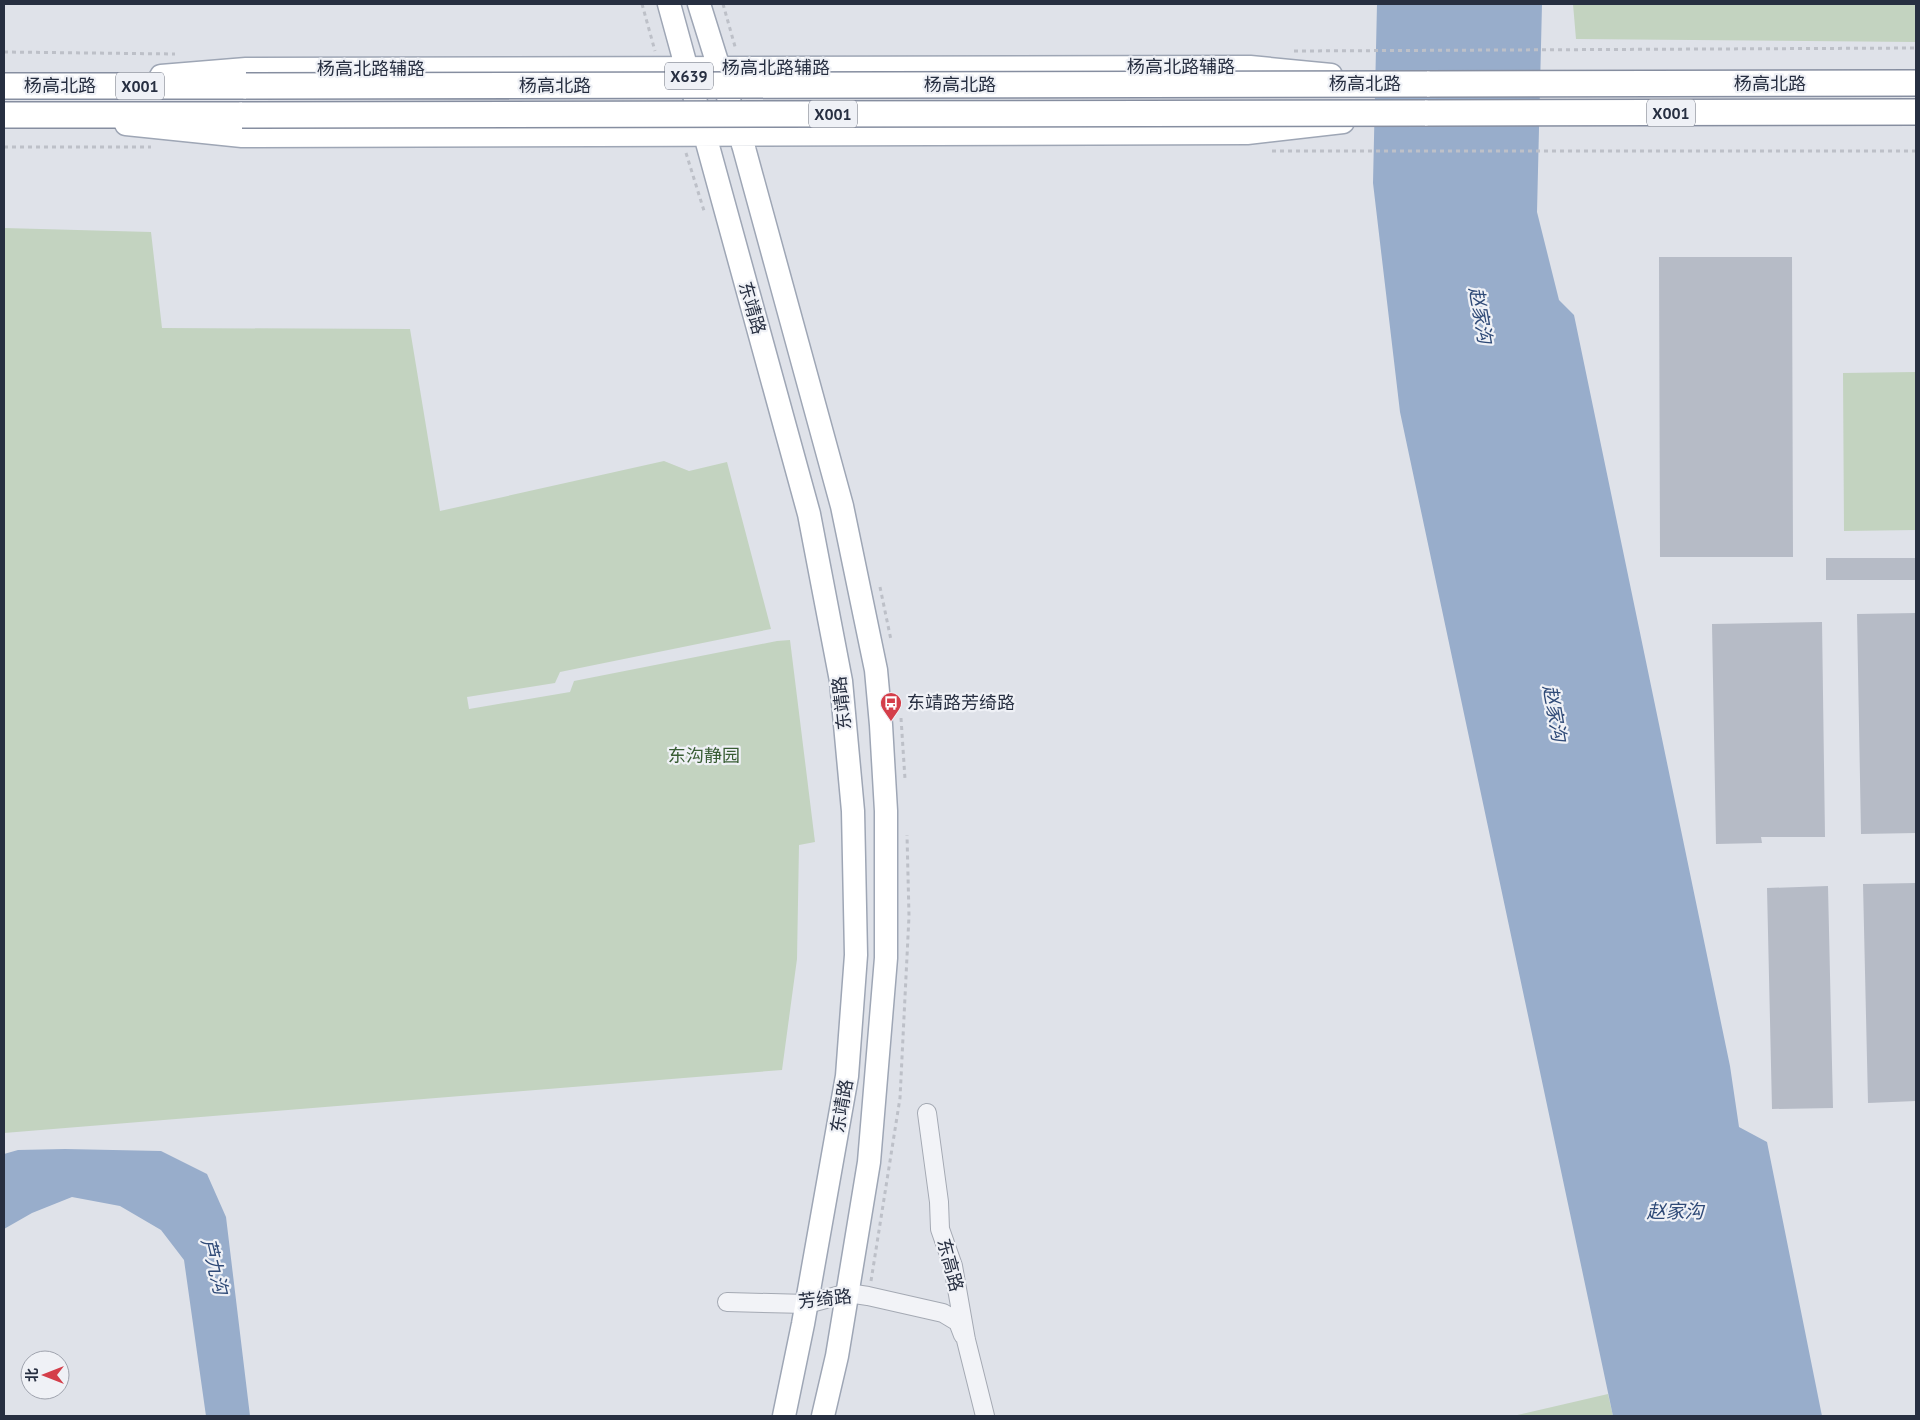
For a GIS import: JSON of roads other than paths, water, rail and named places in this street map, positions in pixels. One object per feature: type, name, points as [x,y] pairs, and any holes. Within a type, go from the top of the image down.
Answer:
[{"type":"highway","name":"杨高北路","points":[[4,86],[1916,83]]},
{"type":"highway","name":"杨高北路","points":[[4,115],[1916,112]]},
{"type":"main road","name":"东靖路","points":[[669,4],[705,141],[809,514],[840,681],[853,811],[856,955],[847,1076],[807,1304],[784,1416]]},
{"type":"main road","name":"东靖路","points":[[699,4],[740,134],[842,506],[877,680],[886,811],[886,958],[869,1162],[837,1356],[823,1416]]},
{"type":"main road","name":"杨高北路辅路","points":[[35,86],[246,69],[1250,67],[1427,84]]},
{"type":"main road","name":"X001","points":[[36,115],[242,136],[680,135],[705,141],[740,134],[1247,133],[1425,113]]},
{"type":"street","name":"东高路","points":[[927,1113],[939,1202],[940,1229],[953,1266],[966,1340],[985,1416]]},
{"type":"street","name":"芳绮路","points":[[727,1302],[807,1304],[848,1293],[885,1298],[943,1313],[958,1322],[966,1340]]},
{"type":"water","name":"赵家沟","points":[[1377,4],[1542,4],[1537,212],[1559,300],[1574,315],[1730,1066],[1739,1127],[1767,1142],[1822,1416],[1613,1416],[1400,412],[1373,183]]},
{"type":"water","name":"芦九沟","points":[[18,1150],[161,1151],[207,1174],[226,1217],[250,1416],[206,1416],[184,1260],[161,1230],[120,1206],[72,1197],[32,1213],[4,1229],[4,1154]]},
{"type":"place","name":"东靖路芳绮路","points":[[891,722]]},
{"type":"park label","name":"东沟静园","points":[[704,756]]}]
